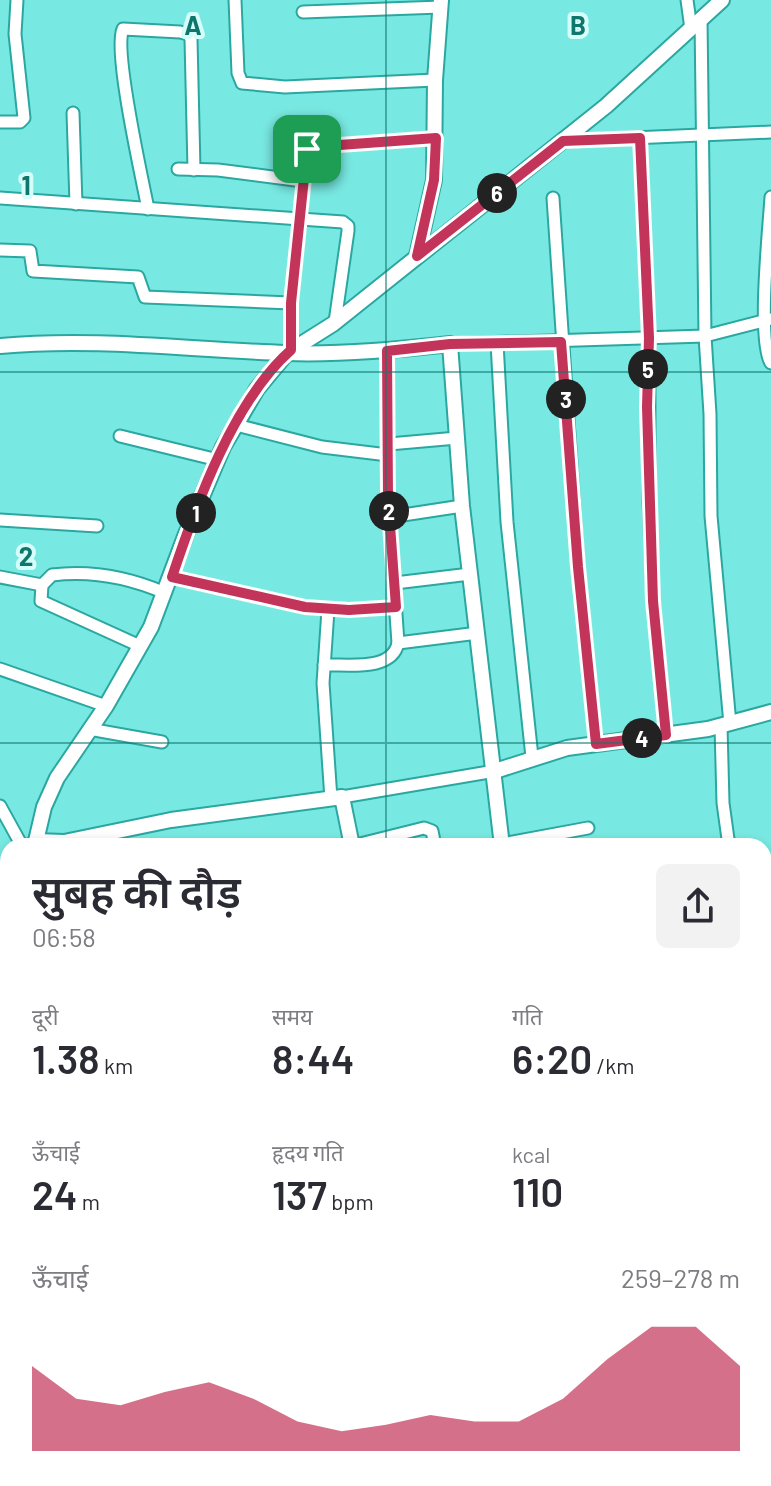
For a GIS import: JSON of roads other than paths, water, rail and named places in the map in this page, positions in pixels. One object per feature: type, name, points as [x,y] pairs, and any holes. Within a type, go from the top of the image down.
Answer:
[{"type":"street","points":[[0,122],[20,122],[24,118],[15,34],[17,0]]},
{"type":"street","points":[[235,0],[238,73],[242,83],[285,87],[435,80]]},
{"type":"street","points":[[687,0],[696,24],[703,136],[711,516],[726,725],[723,803],[728,838]]},
{"type":"street","points":[[32,838],[57,778],[106,706],[140,646],[172,577],[186,534],[218,460],[257,389],[289,351],[335,322],[563,141],[722,0]]},
{"type":"street","points":[[303,12],[441,3],[435,80],[434,180],[417,256]]},
{"type":"street","points":[[148,209],[127,96],[120,35],[123,29],[180,32],[190,36],[194,170]]},
{"type":"street","points":[[73,113],[76,204]]},
{"type":"street","points":[[563,141],[771,132]]},
{"type":"street","points":[[289,351],[306,153],[312,147],[436,138]]},
{"type":"street","points":[[640,138],[649,338],[647,407],[653,601],[666,735]]},
{"type":"street","points":[[178,169],[303,181]]},
{"type":"street","points":[[771,197],[768,320],[768,357],[771,363]]},
{"type":"street","points":[[0,198],[343,222],[348,226],[335,322]]},
{"type":"street","points":[[553,198],[578,567],[596,744]]},
{"type":"street","points":[[0,250],[30,251],[33,271],[138,277],[145,297],[291,303]]},
{"type":"street","points":[[0,346],[141,343],[289,351],[387,351],[450,344],[705,336],[768,320]]},
{"type":"street","points":[[497,343],[507,522],[532,757]]},
{"type":"street","points":[[450,344],[462,506],[501,838]]},
{"type":"street","points":[[324,665],[387,660],[396,652],[398,643],[390,517],[387,351]]},
{"type":"street","points":[[236,425],[322,447],[388,449],[457,438]]},
{"type":"street","points":[[120,436],[218,460]]},
{"type":"street","points":[[390,517],[462,506]]},
{"type":"street","points":[[0,520],[97,526]]},
{"type":"street","points":[[140,646],[41,601],[42,585],[50,576],[58,574],[107,575],[133,580],[165,593]]},
{"type":"street","points":[[395,583],[470,574]]},
{"type":"street","points":[[0,577],[42,585]]},
{"type":"street","points":[[172,577],[305,607],[328,610],[396,607]]},
{"type":"street","points":[[328,610],[324,665],[336,798],[349,838]]},
{"type":"street","points":[[398,643],[478,633]]},
{"type":"street","points":[[0,669],[106,706]]},
{"type":"street","points":[[83,838],[171,820],[336,798],[495,771],[532,757],[596,744],[726,725],[771,712]]},
{"type":"street","points":[[89,729],[162,742]]},
{"type":"street","points":[[0,806],[25,838]]},
{"type":"street","points":[[384,838],[424,828],[430,829],[433,838]]},
{"type":"street","points":[[537,838],[588,828]]}]
